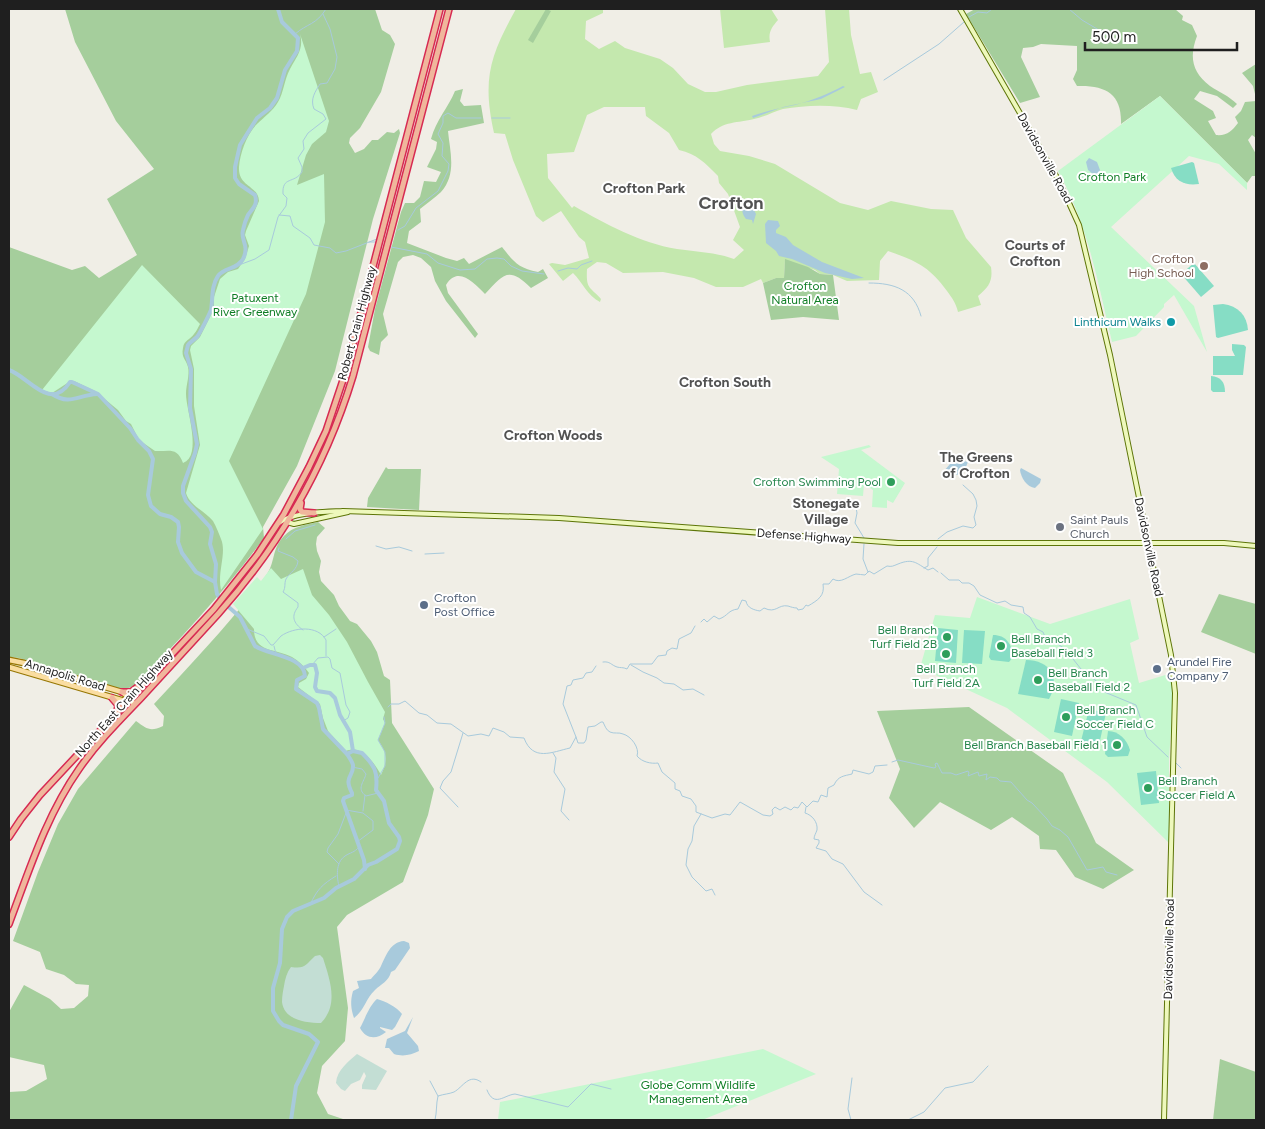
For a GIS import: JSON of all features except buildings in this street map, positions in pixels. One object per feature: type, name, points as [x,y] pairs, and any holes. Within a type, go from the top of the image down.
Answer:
[{"type":"highway","name":"Robert Crain Highway","points":[[219,613],[263,559],[286,518],[315,456],[338,397],[431,41],[434,19],[432,16],[436,14],[438,9]]},
{"type":"highway","name":"Robert Crain Highway","points":[[162,665],[230,590],[278,524],[286,518],[301,499],[324,453],[349,390],[450,9]]},
{"type":"highway","points":[[392,194],[390,213],[396,216]]},
{"type":"highway","points":[[301,499],[301,511],[314,513]]},
{"type":"highway","name":"North East Crain Highway","points":[[9,924],[50,818],[59,800],[90,754],[219,613]]},
{"type":"highway","points":[[122,692],[135,690],[162,665]]},
{"type":"highway","points":[[9,838],[35,802],[162,665]]},
{"type":"highway","points":[[112,698],[118,706],[116,715]]},
{"type":"main road","name":"Davidsonville Road","points":[[960,9],[1059,181],[1079,225],[1110,356],[1172,655],[1175,681],[1164,1120]]},
{"type":"main road","name":"Defense Highway","points":[[286,518],[294,524],[352,511]]},
{"type":"main road","name":"Defense Highway","points":[[286,518],[314,513],[352,511],[568,519],[898,543],[1224,543],[1256,546]]},
{"type":"main road","name":"Annapolis Road","points":[[9,660],[24,662],[122,692],[134,705]]},
{"type":"main road","name":"Annapolis Road","points":[[9,666],[112,698],[129,700]]},
{"type":"green space","points":[[65,9],[375,9],[382,30],[390,35],[395,44],[381,92],[360,128],[350,138],[349,143],[355,153],[364,149],[372,140],[378,140],[387,132],[394,133],[399,129],[400,133],[373,219],[335,371],[297,466],[263,527],[264,538],[249,558],[170,650],[136,685],[126,689],[19,658],[9,657],[9,247],[72,270],[85,266],[99,278],[137,255],[107,199],[154,169],[116,121],[75,42]]},
{"type":"green space","points":[[516,9],[603,9],[603,13],[586,21],[585,39],[599,49],[615,41],[625,48],[660,59],[673,68],[688,84],[705,92],[716,92],[747,85],[818,76],[829,62],[825,9],[849,9],[851,35],[860,74],[871,72],[878,92],[861,99],[857,110],[830,106],[801,107],[783,109],[758,118],[731,123],[711,134],[714,144],[720,151],[749,156],[775,164],[840,203],[868,210],[891,201],[931,209],[953,210],[966,238],[991,267],[989,283],[978,296],[981,305],[958,312],[955,303],[947,291],[928,270],[914,261],[888,251],[880,261],[879,280],[847,281],[833,275],[820,274],[815,270],[785,260],[784,278],[776,278],[763,283],[761,279],[743,287],[716,287],[694,278],[663,272],[623,273],[606,263],[597,262],[587,269],[587,280],[589,287],[601,299],[600,302],[588,292],[573,273],[563,281],[549,264],[565,265],[589,258],[585,242],[579,237],[561,211],[543,222],[536,216],[513,160],[505,134],[494,133],[490,114],[489,82],[494,55]],"holes":[[[604,107],[645,107],[646,116],[669,133],[679,150],[696,157],[718,176],[719,183],[728,194],[740,227],[733,240],[744,250],[734,259],[663,246],[637,238],[574,206],[572,208],[548,178],[547,154],[574,152],[587,115]]]},
{"type":"green space","points":[[546,9],[551,11],[533,43],[528,40]]},
{"type":"green space","points":[[720,9],[771,9],[778,20],[771,30],[770,42],[724,48]]},
{"type":"green space","points":[[975,9],[1175,9],[1183,16],[1182,20],[1192,25],[1197,36],[1193,57],[1199,75],[1210,86],[1237,104],[1233,108],[1217,96],[1200,91],[1194,99],[1213,111],[1216,118],[1208,121],[1216,135],[1223,135],[1231,131],[1238,123],[1235,117],[1241,111],[1245,102],[1256,101],[1256,138],[1252,135],[1248,140],[1256,154],[1256,176],[1252,176],[1247,183],[1160,96],[1121,124],[1119,105],[1110,93],[1096,87],[1077,86],[1073,79],[1077,70],[1077,46],[1041,44],[1023,48],[1021,57],[1040,97],[1020,103],[966,14]]},
{"type":"green space","name":"Patuxent River Greenway","points":[[300,34],[329,121],[326,132],[312,144],[306,155],[297,185],[324,174],[325,222],[306,294],[229,461],[263,529],[221,590],[220,576],[223,544],[213,521],[194,505],[186,493],[200,445],[194,406],[194,369],[190,350],[191,346],[200,337],[214,309],[214,297],[220,279],[228,272],[238,269],[245,259],[249,246],[245,235],[259,201],[258,196],[240,174],[241,156],[250,133],[274,108],[280,98],[288,73],[300,48]]},
{"type":"green space","points":[[1256,64],[1256,98],[1253,86],[1242,73]]},
{"type":"green space","points":[[463,89],[460,101],[464,106],[481,105],[484,123],[448,131],[451,155],[449,178],[441,192],[420,209],[421,222],[409,231],[407,243],[457,261],[464,258],[469,264],[502,247],[517,264],[538,272],[543,269],[548,278],[531,288],[517,277],[506,275],[485,294],[466,278],[456,276],[451,279],[446,285],[448,293],[478,334],[475,338],[446,301],[435,281],[431,267],[421,258],[413,255],[403,257],[398,262],[383,314],[388,335],[381,342],[379,355],[370,351],[368,347],[375,309],[401,212],[405,203],[414,203],[420,197],[424,181],[436,182],[441,172],[427,167],[436,149],[437,142],[431,139],[455,91]]},
{"type":"green space","name":"Crofton Park","points":[[1160,96],[1247,183],[1247,190],[1219,164],[1189,156],[1111,227],[1194,306],[1207,352],[1174,295],[1136,336],[1112,342],[1085,233],[1058,171]]},
{"type":"green space","points":[[1194,163],[1199,184],[1185,184],[1175,177],[1171,168]]},
{"type":"green space","name":"Crofton Natural Area","points":[[785,259],[808,267],[820,274],[833,275],[839,320],[803,317],[771,320],[763,283],[776,278],[784,278]]},
{"type":"green space","points":[[1194,263],[1214,286],[1201,297],[1181,274]]},
{"type":"green space","points":[[142,265],[200,324],[195,333],[185,343],[183,351],[188,370],[186,394],[193,442],[189,459],[183,463],[175,452],[155,451],[139,440],[131,424],[126,421],[118,410],[95,391],[74,381],[69,382],[52,393],[42,390]]},
{"type":"green space","points":[[1223,304],[1241,312],[1246,320],[1248,330],[1216,337],[1213,305]]},
{"type":"green space","points":[[1232,344],[1244,345],[1246,347],[1243,375],[1213,375],[1213,356],[1235,356]]},
{"type":"green space","points":[[1211,376],[1222,381],[1225,392],[1213,392],[1211,390]]},
{"type":"green space","points":[[869,445],[871,447],[861,450],[905,483],[893,503],[887,500],[887,508],[872,507],[873,490],[864,484],[863,496],[837,494],[839,469],[821,457]]},
{"type":"green space","points":[[386,467],[388,469],[421,469],[419,510],[367,507],[368,498]]},
{"type":"green space","points":[[318,522],[325,528],[317,537],[316,544],[321,561],[319,572],[321,581],[334,595],[339,606],[350,621],[357,624],[371,641],[377,652],[384,676],[390,680],[392,723],[434,789],[428,815],[403,882],[347,915],[337,927],[348,1008],[345,1041],[322,1066],[317,1093],[328,1114],[346,1120],[9,1120],[9,1092],[26,1091],[47,1079],[44,1065],[9,1057],[9,1012],[24,985],[50,999],[61,1009],[74,1008],[88,996],[89,985],[76,984],[64,975],[46,969],[40,952],[13,941],[58,824],[78,789],[136,721],[149,729],[163,726],[164,716],[154,704],[197,658],[252,594],[271,567],[277,546],[284,536],[296,528]]},
{"type":"green space","points":[[271,568],[281,579],[303,569],[312,595],[329,615],[347,642],[385,712],[383,719],[385,723],[378,740],[386,757],[381,775],[367,756],[357,750],[346,751],[328,731],[320,704],[298,687],[299,683],[306,679],[309,673],[305,668],[292,657],[262,646],[255,637],[254,629],[233,604],[257,577],[261,581]]},
{"type":"green space","points":[[1219,594],[1256,604],[1256,654],[1201,632]]},
{"type":"green space","points":[[977,597],[1050,624],[1130,599],[1139,639],[1130,643],[1139,683],[1172,673],[1169,843],[1107,782],[1007,708],[920,668],[935,615],[970,618]]},
{"type":"green space","points":[[938,628],[958,630],[956,663],[935,661]]},
{"type":"green space","points":[[964,630],[985,631],[982,664],[962,663]]},
{"type":"green space","name":"Bell Branch Baseball Field 3","points":[[993,635],[998,635],[1010,644],[1013,657],[1009,662],[991,660],[989,657]]},
{"type":"green space","name":"Bell Branch Baseball Field 2","points":[[1026,660],[1041,663],[1051,672],[1054,684],[1049,699],[1018,694]]},
{"type":"green space","name":"Bell Branch Soccer Field C","points":[[1061,699],[1079,703],[1072,736],[1054,732]]},
{"type":"green space","points":[[969,707],[1063,773],[1096,843],[1134,870],[1103,889],[1075,877],[1056,850],[1040,849],[1039,836],[1012,817],[991,830],[940,802],[914,828],[889,798],[900,769],[877,711]]},
{"type":"green space","points":[[1089,709],[1106,713],[1099,745],[1081,741]]},
{"type":"green space","name":"Bell Branch Baseball Field 1","points":[[1108,731],[1119,734],[1125,740],[1130,750],[1128,756],[1108,757],[1105,754]]},
{"type":"green space","name":"Bell Branch Soccer Field A","points":[[1156,771],[1159,803],[1141,805],[1137,773]]},
{"type":"green space","name":"Globe Comm Wildlife Management Area","points":[[763,1049],[816,1074],[702,1120],[498,1120],[500,1102]]},
{"type":"green space","points":[[1220,1059],[1256,1072],[1256,1120],[1213,1120]]},
{"type":"shaded area","points":[[843,86],[845,87],[821,99],[803,103]]},
{"type":"shaded area","points":[[780,108],[753,118],[752,116],[763,113]]},
{"type":"shaded area","points":[[1089,158],[1097,162],[1100,170],[1098,174],[1093,174],[1088,170],[1086,162]]},
{"type":"shaded area","points":[[746,202],[751,204],[756,214],[753,224],[752,220],[746,219],[743,213],[742,208]]},
{"type":"shaded area","points":[[768,220],[778,221],[780,226],[776,233],[786,237],[793,245],[822,262],[864,278],[852,279],[825,273],[792,259],[779,256],[766,243],[765,224]]},
{"type":"shaded area","points":[[960,460],[968,462],[962,476],[944,471],[950,464]]},
{"type":"shaded area","points":[[1021,468],[1041,479],[1035,488],[1025,482],[1020,470]]},
{"type":"shaded area","points":[[404,941],[409,943],[410,948],[387,980],[372,993],[354,1018],[351,998],[353,991],[359,988],[357,981],[371,979],[379,970],[392,947]]},
{"type":"shaded area","points":[[320,955],[323,958],[330,983],[331,1000],[327,1016],[321,1023],[303,1021],[291,1017],[282,1002],[288,971],[291,967],[303,967],[315,956]]},
{"type":"shaded area","points":[[377,999],[391,1005],[402,1014],[392,1030],[380,1027],[386,1032],[372,1037],[362,1032],[360,1028],[369,1009]]},
{"type":"shaded area","points":[[413,1017],[407,1033],[418,1046],[419,1051],[401,1055],[394,1054],[389,1048],[385,1048],[387,1039],[405,1031]]},
{"type":"shaded area","points":[[357,1054],[387,1071],[376,1090],[362,1089],[366,1076],[364,1072],[360,1080],[351,1084],[345,1091],[336,1083],[341,1070]]},
{"type":"waterway","points":[[278,9],[282,22],[298,38],[297,51],[285,70],[277,98],[270,108],[257,118],[240,145],[235,167],[235,178],[239,184],[255,195],[256,198],[255,204],[245,222],[242,234],[246,250],[245,254],[240,263],[218,276],[213,288],[211,310],[197,337],[188,345],[186,353],[191,369],[190,408],[197,444],[183,486],[183,493],[186,501],[210,527],[212,532],[210,544],[216,564],[215,582],[217,594],[240,617],[255,646],[292,660],[303,669],[305,676],[297,680],[296,689],[317,703],[323,729],[347,754],[353,751],[362,753],[373,766],[376,774],[376,790],[384,801],[389,823],[400,841],[397,849],[368,865],[354,879],[336,888],[324,898],[293,911],[287,917],[282,929],[280,963],[273,988],[273,1011],[283,1025],[309,1034],[318,1042],[296,1086],[291,1120]]},
{"type":"waterway","points":[[295,34],[315,21],[326,9]]},
{"type":"waterway","points":[[969,17],[978,12],[987,13],[992,9],[1003,9]]},
{"type":"waterway","points":[[1069,9],[1082,20],[1119,42]]},
{"type":"waterway","points":[[239,265],[255,259],[269,250],[278,217],[286,206],[287,198],[283,194],[284,185],[302,172],[298,158],[304,149],[303,141],[308,133],[326,119],[323,114],[314,109],[313,99],[320,84],[327,83],[335,69],[337,57],[330,29],[323,14]]},
{"type":"waterway","points":[[884,80],[939,44],[964,22]]},
{"type":"waterway","points":[[398,230],[405,226],[416,208],[438,191],[448,171],[449,164],[442,156],[443,143],[438,134],[443,123],[443,116],[448,113],[456,118],[481,118]]},
{"type":"waterway","points":[[492,118],[510,118]]},
{"type":"waterway","points":[[279,215],[290,216],[293,226],[310,238],[314,245],[330,248],[336,253],[377,239]]},
{"type":"waterway","points":[[369,242],[376,242]]},
{"type":"waterway","points":[[391,247],[427,254],[438,263],[460,270],[475,269],[487,259],[497,258],[504,259],[511,266],[522,271],[544,274]]},
{"type":"waterway","points":[[558,271],[568,268],[577,269],[581,265],[592,261]]},
{"type":"waterway","points":[[869,283],[887,284],[902,290],[914,300],[921,316]]},
{"type":"waterway","points":[[9,370],[39,390],[47,393],[55,394],[62,391],[72,382],[98,394],[130,428],[149,451],[153,459],[148,495],[151,506],[160,514],[171,517],[178,522],[178,542],[182,553],[196,572],[215,582]]},
{"type":"waterway","points":[[52,394],[69,400],[97,394]]},
{"type":"waterway","points":[[938,539],[947,532],[963,526],[973,528],[976,525],[974,517],[977,506],[976,500],[973,494],[963,485]]},
{"type":"waterway","points":[[855,502],[857,513],[855,523],[864,538]]},
{"type":"waterway","points":[[286,539],[295,531],[315,525]]},
{"type":"waterway","points":[[864,544],[863,559],[868,572]]},
{"type":"waterway","points":[[376,546],[386,549],[399,547],[412,551]]},
{"type":"waterway","points":[[924,568],[928,566],[928,558],[937,547]]},
{"type":"waterway","points":[[279,548],[278,551],[298,561],[295,569],[286,579],[283,592],[298,603],[294,619],[303,630]]},
{"type":"waterway","points":[[425,554],[444,553]]},
{"type":"waterway","points":[[701,622],[704,619],[707,622],[714,616],[719,619],[722,618],[738,609],[742,600],[746,601],[751,608],[760,611],[764,608],[771,610],[782,606],[797,608],[798,610],[803,609],[806,605],[808,606],[815,602],[823,592],[823,584],[829,584],[833,579],[839,581],[856,574],[865,575],[869,571],[874,574],[887,566],[907,561],[914,562],[928,570],[933,568],[938,572]]},
{"type":"waterway","points":[[941,573],[949,580],[969,583],[974,586],[980,595],[997,603],[1005,601],[1011,605],[1023,607],[1024,613],[1030,617],[1037,629],[1043,632],[1046,639],[1055,642],[1065,649],[1081,669],[1100,684],[1102,691],[1136,705],[1147,737],[1168,757]]},
{"type":"waterway","points":[[603,662],[627,669],[630,664],[652,664],[658,656],[666,655],[667,651],[672,648],[677,649],[679,639],[691,633],[695,626]]},
{"type":"waterway","points":[[247,629],[264,636],[271,645],[286,633],[299,629],[312,630],[322,635],[326,640],[326,656]]},
{"type":"waterway","points":[[324,637],[336,629]]},
{"type":"waterway","points":[[274,646],[276,654]]},
{"type":"waterway","points":[[312,665],[318,658],[328,657],[332,668],[340,673],[346,705],[350,712],[348,718],[343,721]]},
{"type":"waterway","points":[[303,668],[315,665],[317,673],[315,687],[317,691],[330,693],[335,698],[340,715],[350,732],[353,751]]},
{"type":"waterway","points":[[631,665],[664,683],[674,684],[683,690],[693,689],[704,695]]},
{"type":"waterway","points":[[388,707],[391,704],[399,704],[405,701],[419,713],[427,715],[437,723],[451,724],[468,736],[481,734],[489,736],[493,728],[504,732],[510,737],[524,738],[532,750],[538,753],[550,753],[570,748],[576,737],[563,704],[567,686],[571,685],[573,680],[583,678],[586,673],[592,672],[596,666]]},
{"type":"waterway","points":[[378,778],[385,766],[385,752],[378,740],[385,723],[384,717]]},
{"type":"waterway","points":[[576,737],[578,743],[584,743],[588,727],[595,726],[601,722],[610,732],[626,735],[634,743],[638,753],[637,756],[641,760],[658,763],[662,772],[675,783],[675,789],[680,791],[682,796],[691,799],[696,806],[696,812],[712,818],[725,814],[730,815],[740,802],[763,815],[770,816],[773,814],[772,810],[775,807],[780,810],[785,807],[791,810],[794,807],[798,808],[802,802],[807,807],[813,801],[818,802],[821,795],[827,797],[828,788],[834,785],[839,778],[852,774],[853,770],[869,774],[873,772],[875,766],[887,765]]},
{"type":"waterway","points":[[458,807],[440,788],[451,772],[463,733]]},
{"type":"waterway","points":[[553,753],[556,758],[554,772],[565,789],[561,811],[569,820]]},
{"type":"waterway","points":[[347,754],[353,765],[348,783],[352,795],[344,798],[343,801],[364,860],[365,869]]},
{"type":"waterway","points":[[892,762],[898,760],[934,768],[937,763],[942,773],[956,775],[968,771],[968,776],[978,772],[979,776],[987,774],[986,780],[990,777],[997,778],[1000,781],[1011,782],[1052,826],[1068,837],[1087,870],[1103,867],[1106,872],[1117,875]]},
{"type":"waterway","points":[[1176,763],[1181,768]]},
{"type":"waterway","points":[[352,767],[362,769],[366,774],[361,788],[363,793],[366,796],[378,793]]},
{"type":"waterway","points":[[363,811],[365,795]]},
{"type":"waterway","points":[[806,807],[805,813],[812,817],[817,824],[814,839],[819,840],[819,843],[816,848],[826,851],[832,859],[843,864],[864,892],[882,905]]},
{"type":"waterway","points":[[346,810],[363,813],[373,821],[373,830],[357,842]]},
{"type":"waterway","points":[[339,864],[327,852],[338,834],[346,813]]},
{"type":"waterway","points":[[701,814],[694,826],[686,865],[692,877],[706,891],[712,889],[715,895]]},
{"type":"waterway","points":[[339,887],[338,866],[345,856],[359,847]]},
{"type":"waterway","points":[[310,905],[321,888],[336,876]]},
{"type":"waterway","points":[[908,1120],[924,1112],[945,1088],[973,1082],[988,1066]]},
{"type":"waterway","points":[[851,1120],[848,1109],[852,1078]]},
{"type":"waterway","points":[[435,1120],[438,1096],[454,1092],[473,1079],[481,1082]]},
{"type":"waterway","points":[[430,1081],[438,1096]]},
{"type":"waterway","points":[[487,1090],[496,1099],[515,1094],[568,1107],[591,1084],[611,1089]]},
{"type":"place","name":"Crofton High School","points":[[1204,266]]},
{"type":"place","name":"Linthicum Walks","points":[[1171,322]]},
{"type":"place","name":"Crofton Swimming Pool","points":[[891,482]]},
{"type":"place","name":"Saint Pauls Church","points":[[1060,527]]},
{"type":"place","name":"Crofton Post Office","points":[[424,605]]},
{"type":"place","name":"Bell Branch Turf Field 2B","points":[[947,637]]},
{"type":"place","name":"Bell Branch Baseball Field 3","points":[[1001,646]]},
{"type":"place","name":"Bell Branch Turf Field 2A","points":[[946,654]]},
{"type":"place","name":"Arundel Fire Company 7","points":[[1157,669]]},
{"type":"place","name":"Bell Branch Baseball Field 2","points":[[1038,680]]},
{"type":"place","name":"Bell Branch Soccer Field C","points":[[1066,717]]},
{"type":"place","name":"Bell Branch Baseball Field 1","points":[[1117,745]]},
{"type":"place","name":"Bell Branch Soccer Field A","points":[[1148,788]]},
{"type":"district","name":"Crofton Park","points":[[644,188]]},
{"type":"district","name":"Crofton","points":[[731,203]]},
{"type":"district","name":"Courts of Crofton","points":[[1035,254]]},
{"type":"district","name":"Crofton South","points":[[725,382]]},
{"type":"district","name":"Crofton Woods","points":[[553,435]]},
{"type":"district","name":"The Greens of Crofton","points":[[976,466]]},
{"type":"district","name":"Stonegate Village","points":[[826,512]]}]
